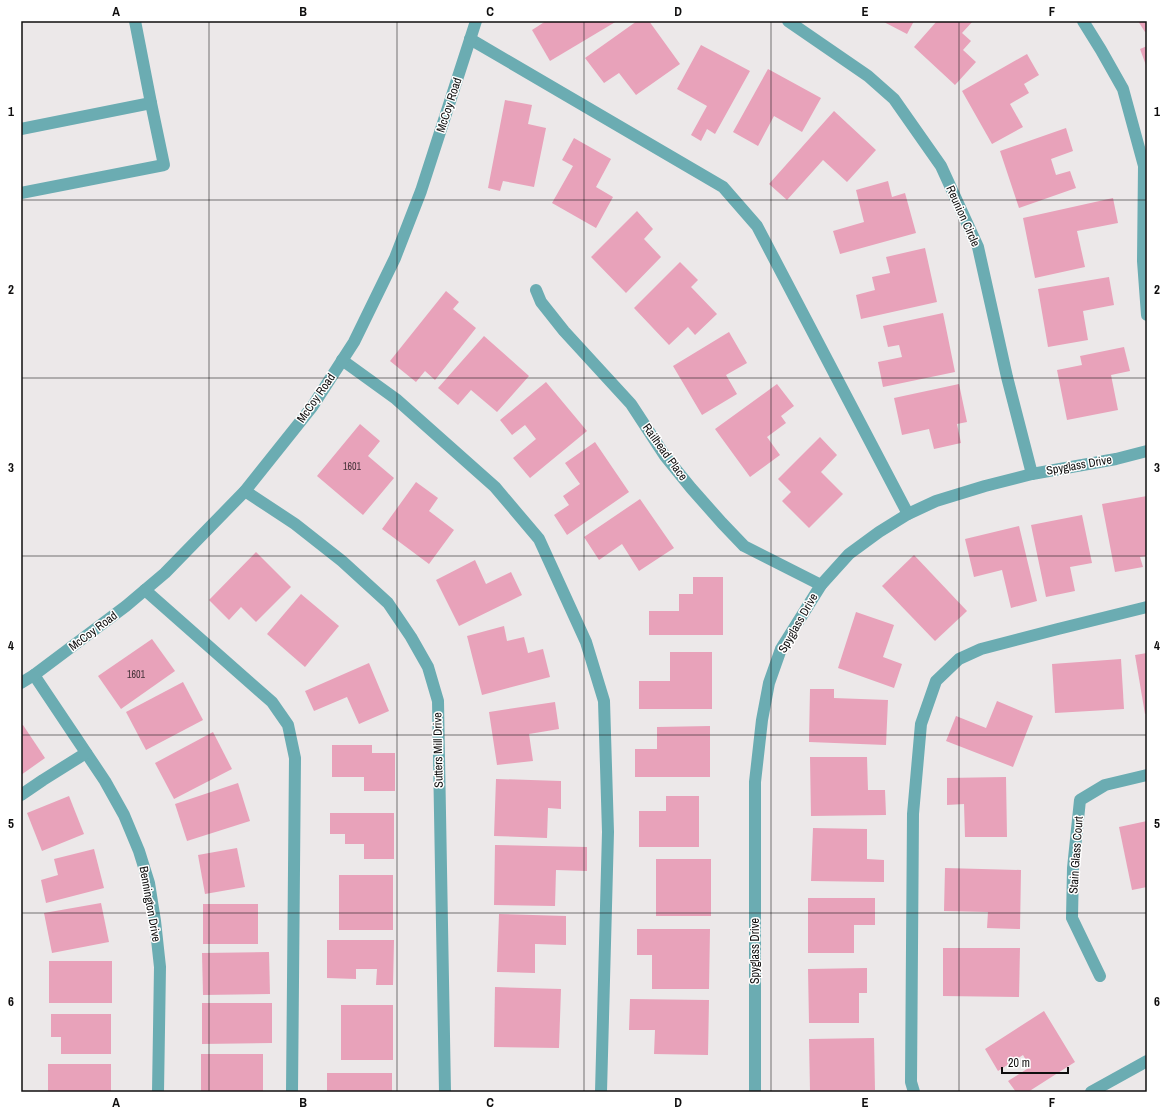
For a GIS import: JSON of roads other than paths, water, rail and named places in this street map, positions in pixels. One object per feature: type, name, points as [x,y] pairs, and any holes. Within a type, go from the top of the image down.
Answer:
[{"type":"street","points":[[21,193],[164,165],[135,21]]},
{"type":"street","name":"McCoy Road","points":[[21,682],[34,675],[126,606],[165,573],[245,491],[312,407],[354,342],[395,258],[422,191],[476,21]]},
{"type":"street","name":"Reunion Circle","points":[[788,21],[868,76],[894,100],[941,166],[978,248],[1007,377],[1032,474]]},
{"type":"street","points":[[1082,21],[1101,50],[1123,89],[1144,166],[1143,261],[1147,315]]},
{"type":"street","points":[[470,40],[723,187],[757,226],[908,514]]},
{"type":"street","points":[[21,129],[151,104]]},
{"type":"street","name":"Railhead Place","points":[[536,290],[541,302],[564,331],[631,404],[670,461],[691,488],[744,546],[821,585]]},
{"type":"street","points":[[342,360],[396,399],[495,487],[539,539],[586,642],[604,701],[608,832],[601,1092]]},
{"type":"street","name":"Spyglass Drive","points":[[755,1092],[755,782],[761,728],[770,683],[781,649],[821,585],[849,554],[879,532],[908,514],[936,501],[985,486],[1032,474],[1116,459],[1147,451]]},
{"type":"street","name":"Sutters Mill Drive","points":[[245,491],[295,524],[342,561],[388,603],[411,637],[428,667],[438,701],[445,1092]]},
{"type":"street","points":[[145,590],[272,702],[288,725],[296,758],[292,1092]]},
{"type":"street","points":[[914,1092],[911,1082],[913,814],[921,724],[936,681],[959,659],[980,649],[1147,607]]},
{"type":"street","name":"Bennington Drive","points":[[34,675],[105,781],[124,815],[139,851],[149,883],[160,967],[158,1092]]},
{"type":"street","points":[[21,795],[86,752]]},
{"type":"street","name":"Stain Glass Court","points":[[1100,976],[1072,918],[1072,868],[1080,800],[1105,785],[1147,775]]},
{"type":"street","points":[[1091,1092],[1147,1061]]}]
